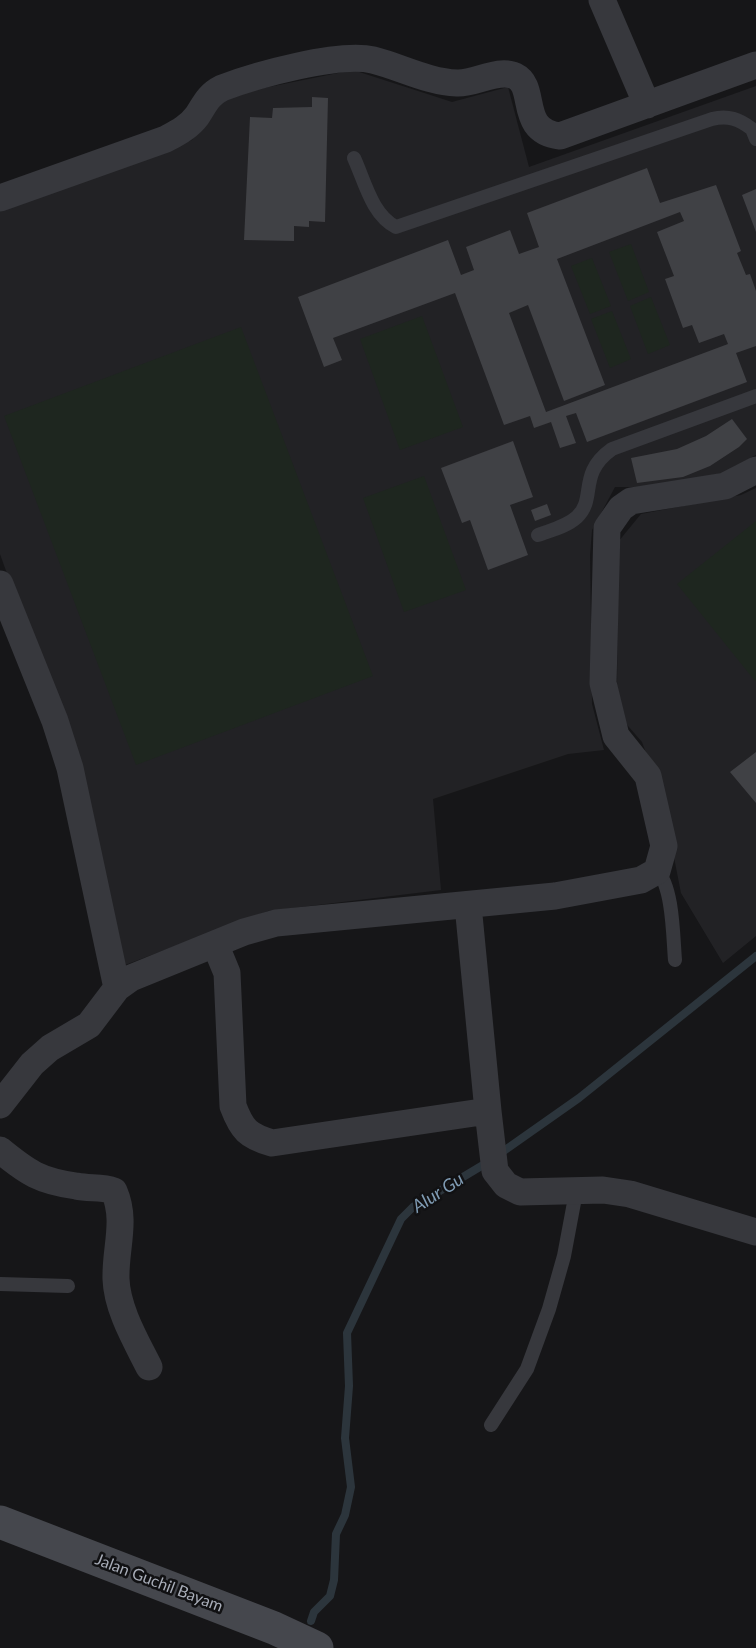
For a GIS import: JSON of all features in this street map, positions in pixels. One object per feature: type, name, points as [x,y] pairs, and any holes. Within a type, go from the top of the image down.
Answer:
[{"type":"main road","name":"Jalan Guchil Bayam","points":[[0,1522],[274,1628],[317,1648]]},
{"type":"street","points":[[602,0],[647,105]]},
{"type":"street","points":[[0,198],[166,139],[185,129],[211,94],[222,88],[309,65],[343,60],[373,60],[457,83],[508,74],[517,76],[522,83],[536,124],[550,135],[573,133],[756,65]]},
{"type":"street","points":[[0,1105],[32,1064],[50,1048],[89,1025],[117,988],[144,971],[243,932],[276,923],[555,896],[641,880],[657,871],[664,846],[648,776],[616,736],[605,700],[602,659],[607,528],[621,508],[631,501],[725,486],[756,470]]},
{"type":"street","points":[[0,584],[55,722],[70,768],[117,988]]},
{"type":"street","points":[[468,905],[489,1140],[495,1171],[506,1185],[520,1192],[603,1190],[630,1194],[756,1232]]},
{"type":"street","points":[[215,944],[227,973],[233,1107],[240,1126],[255,1138],[272,1143],[488,1111]]},
{"type":"street","points":[[0,1150],[32,1176],[78,1187],[102,1186],[114,1191],[120,1205],[122,1234],[116,1280],[128,1322],[149,1367]]},
{"type":"lane","points":[[354,158],[378,212],[384,221],[396,227],[724,116],[734,118],[752,129],[756,139]]},
{"type":"lane","points":[[538,535],[567,524],[578,516],[585,506],[593,465],[612,449],[756,396]]},
{"type":"lane","points":[[657,871],[662,876],[667,891],[675,960]]},
{"type":"lane","points":[[490,1425],[530,1359],[564,1256],[576,1192]]},
{"type":"lane","points":[[0,1284],[68,1286]]},
{"type":"shaded area","points":[[353,70],[452,102],[508,87],[529,167],[756,86],[756,455],[722,473],[655,487],[615,487],[592,530],[590,555],[592,704],[604,750],[568,754],[433,799],[441,890],[268,911],[125,965],[19,607],[0,554],[0,210],[192,140],[214,105],[239,93]]},
{"type":"shaded area","points":[[631,244],[649,292],[628,301],[609,252]]},
{"type":"shaded area","points":[[592,258],[611,306],[590,314],[571,266]]},
{"type":"shaded area","points":[[651,297],[670,345],[648,354],[630,306]]},
{"type":"shaded area","points":[[612,311],[631,359],[610,368],[591,319]]},
{"type":"shaded area","points":[[422,316],[463,427],[400,450],[360,339]]},
{"type":"shaded area","points":[[241,327],[373,676],[136,765],[4,416]]},
{"type":"shaded area","points":[[424,476],[466,590],[404,612],[363,498]]},
{"type":"shaded area","points":[[756,488],[756,936],[723,963],[681,893],[662,796],[642,742],[622,719],[617,693],[618,542],[641,514],[741,495]]},
{"type":"shaded area","points":[[756,521],[756,680],[755,681],[677,584]]},
{"type":"building","points":[[312,97],[328,98],[325,222],[309,221],[309,227],[294,226],[294,241],[244,240],[250,117],[272,118],[273,108],[312,107]]},
{"type":"building","points":[[647,168],[660,203],[716,185],[741,251],[737,253],[746,275],[750,274],[756,291],[756,346],[736,353],[747,382],[587,442],[576,413],[566,416],[576,443],[560,448],[551,422],[534,428],[530,416],[504,425],[455,293],[333,338],[342,360],[324,367],[298,297],[448,240],[461,275],[474,270],[466,247],[510,230],[519,254],[539,247],[527,213]],"holes":[[[680,212],[684,221],[657,232],[674,276],[665,279],[683,328],[692,325],[699,343],[724,334],[728,344],[546,412],[509,313],[528,305],[564,401],[605,385],[557,259]]]},
{"type":"building","points":[[756,189],[756,232],[742,195]]},
{"type":"building","points":[[732,419],[747,439],[739,447],[710,466],[683,477],[637,483],[631,458],[677,449],[706,436]]},
{"type":"building","points":[[513,441],[533,497],[510,505],[528,555],[488,570],[470,520],[462,523],[441,468]]},
{"type":"building","points":[[547,504],[551,515],[535,521],[531,510]]},
{"type":"building","points":[[756,752],[756,803],[730,772]]},
{"type":"waterway","name":"Alur Gu","points":[[498,1155],[579,1098],[756,956]]},
{"type":"waterway","name":"Alur Gu","points":[[311,1621],[314,1612],[330,1596],[334,1580],[336,1534],[345,1515],[351,1487],[345,1438],[349,1386],[347,1333],[401,1219],[413,1207],[488,1162]]}]
